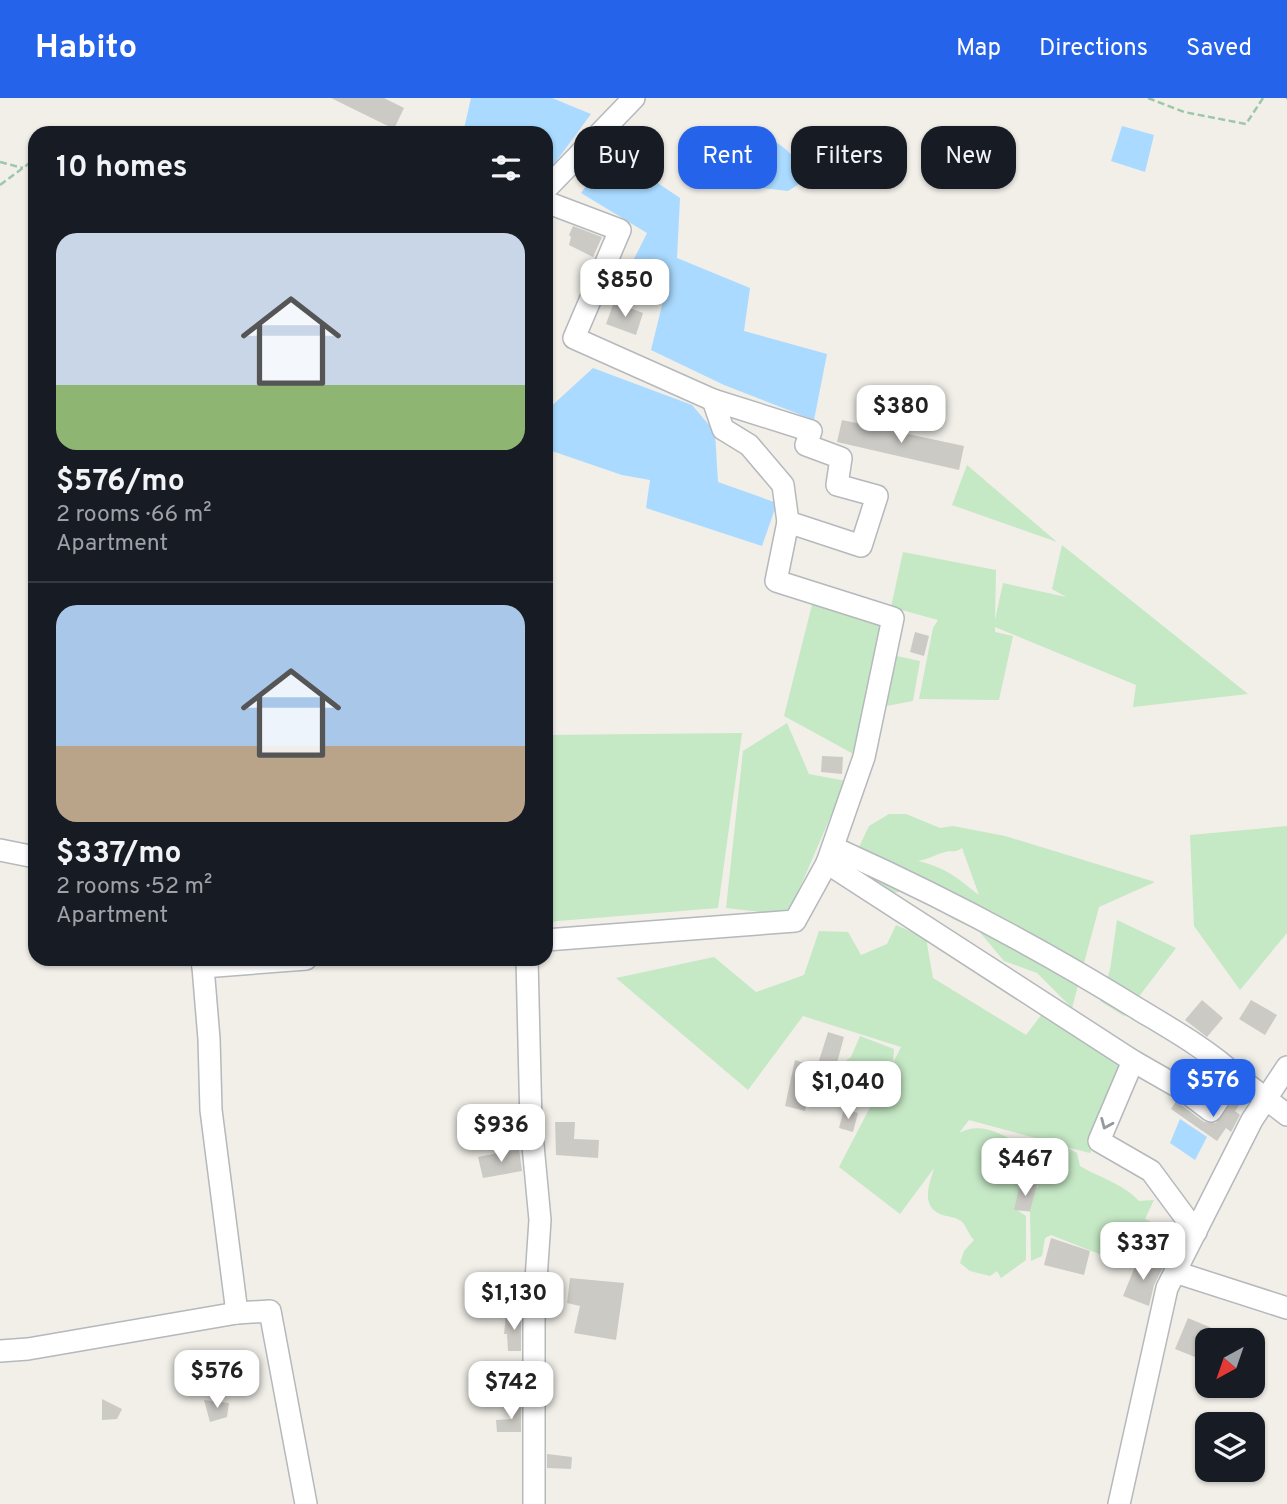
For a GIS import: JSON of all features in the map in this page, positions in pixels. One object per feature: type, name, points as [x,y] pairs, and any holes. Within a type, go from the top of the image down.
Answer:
[{"type":"street","points":[[553,182],[634,98]]},
{"type":"street","points":[[553,205],[621,230],[574,338],[713,400],[811,431],[806,444],[841,458],[837,485],[877,496],[860,546],[788,522]]},
{"type":"street","points":[[553,939],[795,920],[827,863],[864,757],[893,618],[776,581],[788,522],[783,485],[749,445],[723,429],[713,400]]},
{"type":"street","points":[[0,850],[28,856]]},
{"type":"street","points":[[827,863],[841,851],[967,912],[1094,981],[1169,1028],[1287,1115]]},
{"type":"street","points":[[827,863],[1133,1061],[1182,1089],[1211,1111],[1235,1075]]},
{"type":"street","points":[[202,966],[209,1039],[211,1110],[237,1313]]},
{"type":"street","points":[[527,966],[531,1124],[541,1220],[534,1310],[534,1504]]},
{"type":"street","points":[[1133,1061],[1099,1140],[1151,1171],[1195,1232]]},
{"type":"street","points":[[1119,1504],[1167,1288],[1264,1098],[1287,1067]]},
{"type":"street","points":[[1175,1272],[1287,1308]]},
{"type":"street","points":[[0,1351],[28,1349],[237,1313],[270,1311],[306,1504]]},
{"type":"path","points":[[1148,98],[1184,112],[1246,124],[1263,98]]},
{"type":"path","points":[[0,162],[23,169]]},
{"type":"path","points":[[0,185],[28,165]]},
{"type":"green space","points":[[967,465],[1057,542],[952,505]]},
{"type":"green space","points":[[1062,545],[1248,694],[1133,707],[1136,685],[995,627],[995,632],[1013,636],[999,700],[919,699],[933,628],[938,620],[891,607],[903,552],[996,570],[995,620],[1003,583],[1066,597],[1052,589]]},
{"type":"green space","points":[[814,597],[888,618],[859,757],[784,716]]},
{"type":"green space","points":[[892,655],[920,661],[913,701],[881,707]]},
{"type":"green space","points":[[787,723],[809,774],[846,781],[788,915],[726,908],[743,751]]},
{"type":"green space","points":[[742,733],[718,908],[553,921],[553,735]]},
{"type":"green space","points":[[889,814],[906,814],[940,828],[953,826],[1005,836],[1155,882],[1099,907],[1072,1008],[1037,973],[1004,961],[978,930],[953,919],[927,897],[912,890],[886,894],[851,864],[869,826]],"holes":[[[962,848],[979,895],[944,870],[918,861]]]},
{"type":"green space","points":[[1287,826],[1287,933],[1240,990],[1194,926],[1190,835]]},
{"type":"green space","points":[[1117,920],[1176,948],[1124,1016],[1100,1001],[1110,970]]},
{"type":"green space","points":[[896,925],[926,938],[933,978],[1026,1035],[1042,1014],[1133,1061],[1090,1153],[1066,1147],[1077,1153],[1080,1166],[1118,1185],[1139,1201],[1154,1200],[1145,1219],[1171,1231],[1154,1261],[1131,1258],[1127,1265],[1051,1235],[1045,1238],[1042,1256],[1031,1261],[1030,1212],[1017,1210],[1026,1216],[1026,1260],[1001,1278],[997,1271],[990,1276],[970,1271],[960,1263],[964,1251],[974,1240],[965,1225],[956,1218],[940,1214],[930,1205],[928,1193],[934,1168],[900,1214],[839,1167],[889,1071],[843,1073],[841,1064],[851,1057],[860,1036],[894,1049],[893,1063],[901,1047],[803,1016],[748,1090],[616,978],[714,957],[756,992],[804,975],[819,931],[848,932],[861,955],[887,944]],"holes":[[[969,1120],[1065,1146],[1040,1152],[1028,1148],[1022,1184],[1036,1184],[1039,1187],[1020,1188],[1019,1170],[1025,1147],[1001,1134],[984,1129],[967,1129],[959,1133]]]},
{"type":"water","points":[[471,98],[552,98],[591,114],[582,126],[574,126],[574,137],[553,166],[553,126],[465,126]]},
{"type":"water","points":[[1122,126],[1154,135],[1145,172],[1111,161]]},
{"type":"water","points":[[777,144],[791,155],[791,189],[788,191],[771,189],[777,189]]},
{"type":"water","points":[[664,187],[680,198],[677,258],[750,288],[744,331],[827,354],[814,420],[724,385],[651,350],[669,277],[632,263],[647,233],[581,193],[584,189]]},
{"type":"water","points":[[593,368],[692,405],[715,432],[718,482],[777,503],[762,546],[646,508],[650,480],[622,475],[553,451],[553,405]]},
{"type":"water","points":[[1180,1119],[1207,1137],[1195,1160],[1170,1143]]},
{"type":"building","points":[[331,98],[384,98],[404,108],[395,126],[388,126]]},
{"type":"building","points":[[573,226],[602,237],[593,257],[569,245]]},
{"type":"building","points":[[614,302],[643,313],[636,335],[606,324]]},
{"type":"building","points":[[842,420],[964,446],[959,470],[837,442]]},
{"type":"building","points":[[915,632],[929,636],[924,656],[910,652]]},
{"type":"building","points":[[822,756],[843,757],[842,774],[821,772]]},
{"type":"building","points":[[1202,1000],[1223,1018],[1207,1037],[1185,1020]]},
{"type":"building","points":[[1251,1000],[1277,1015],[1265,1035],[1239,1019]]},
{"type":"building","points":[[828,1032],[844,1037],[829,1092],[811,1086],[805,1111],[785,1106],[795,1060],[817,1067]]},
{"type":"building","points":[[1238,1094],[1244,1098],[1235,1111],[1240,1115],[1231,1132],[1226,1128],[1217,1141],[1171,1109],[1176,1101],[1204,1122],[1216,1123]]},
{"type":"building","points":[[844,1109],[858,1113],[853,1132],[839,1128]]},
{"type":"building","points":[[555,1122],[575,1122],[574,1139],[599,1140],[598,1158],[556,1155]]},
{"type":"building","points":[[519,1149],[522,1171],[483,1178],[478,1157]]},
{"type":"building","points":[[1037,1184],[1030,1211],[1014,1210],[1019,1188]]},
{"type":"building","points":[[1051,1238],[1090,1251],[1084,1275],[1044,1265]]},
{"type":"building","points":[[1139,1257],[1163,1267],[1154,1285],[1149,1306],[1123,1296]]},
{"type":"building","points":[[570,1278],[624,1283],[616,1340],[574,1333],[580,1306],[567,1303]]},
{"type":"building","points":[[521,1313],[521,1351],[508,1351],[507,1334],[504,1334],[506,1314]]},
{"type":"building","points":[[1188,1318],[1212,1328],[1195,1328],[1195,1357],[1175,1349]]},
{"type":"building","points":[[102,1399],[122,1409],[117,1419],[102,1420]]},
{"type":"building","points":[[204,1400],[229,1403],[227,1417],[210,1422]]},
{"type":"building","points":[[521,1401],[521,1432],[497,1432],[496,1420],[513,1419],[513,1403]]},
{"type":"building","points":[[547,1454],[572,1457],[571,1469],[547,1468]]}]
